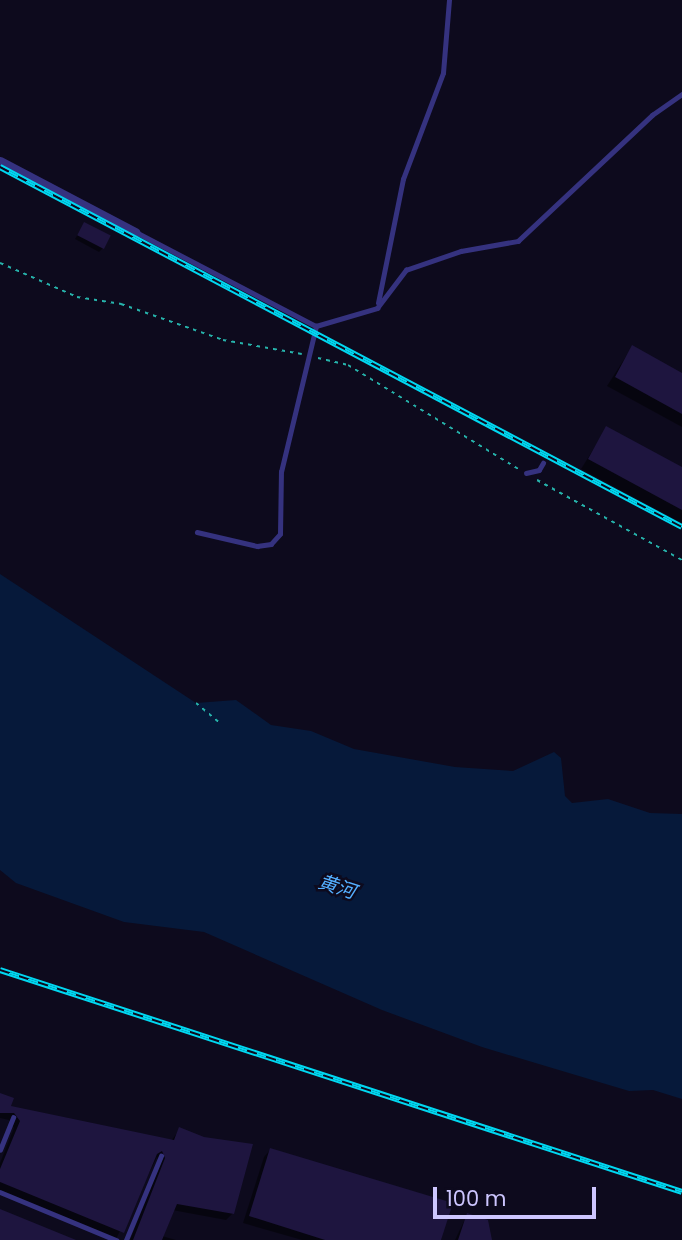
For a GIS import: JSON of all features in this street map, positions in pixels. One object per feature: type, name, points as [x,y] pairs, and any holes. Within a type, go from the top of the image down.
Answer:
[{"type":"street","points":[[0,162],[135,232]]},
{"type":"lane","points":[[377,307],[403,179],[443,73],[449,0]]},
{"type":"lane","points":[[135,232],[316,326],[377,307],[406,270],[461,251],[518,241],[652,115],[682,94]]},
{"type":"lane","points":[[197,532],[257,546],[276,540],[281,472],[306,355],[316,326]]},
{"type":"lane","points":[[526,473],[540,470],[543,463]]},
{"type":"lane","points":[[0,1150],[13,1118]]},
{"type":"lane","points":[[126,1240],[161,1156]]},
{"type":"lane","points":[[0,1192],[116,1240]]},
{"type":"path","points":[[0,263],[77,297],[121,304],[223,340],[348,365],[526,473],[682,559]]},
{"type":"path","points":[[196,703],[219,722]]},
{"type":"water","name":"黄河","points":[[0,574],[196,703],[236,700],[271,725],[311,731],[354,749],[455,767],[513,771],[554,752],[561,758],[565,796],[572,803],[608,799],[650,813],[682,814],[682,1099],[653,1090],[629,1091],[482,1047],[382,1010],[204,932],[124,922],[16,883],[0,870]]},
{"type":"building","points":[[84,222],[111,236],[104,249],[77,235]]},
{"type":"building","points":[[632,345],[682,373],[682,414],[615,377]]},
{"type":"building","points":[[606,426],[682,467],[682,510],[588,459]]},
{"type":"building","points":[[0,1093],[14,1098],[11,1106],[174,1140],[179,1127],[204,1137],[253,1144],[234,1214],[177,1204],[162,1240],[133,1240],[165,1158],[162,1151],[157,1154],[124,1233],[0,1182],[0,1169],[20,1121],[14,1113],[0,1113]]},
{"type":"building","points":[[270,1148],[453,1203],[441,1240],[325,1240],[249,1216]]},
{"type":"building","points":[[0,1209],[76,1240],[0,1240]]},
{"type":"building","points":[[467,1213],[488,1220],[492,1240],[458,1240]]},
{"type":"railway","points":[[0,167],[682,527]]},
{"type":"railway","points":[[0,970],[682,1192]]}]
